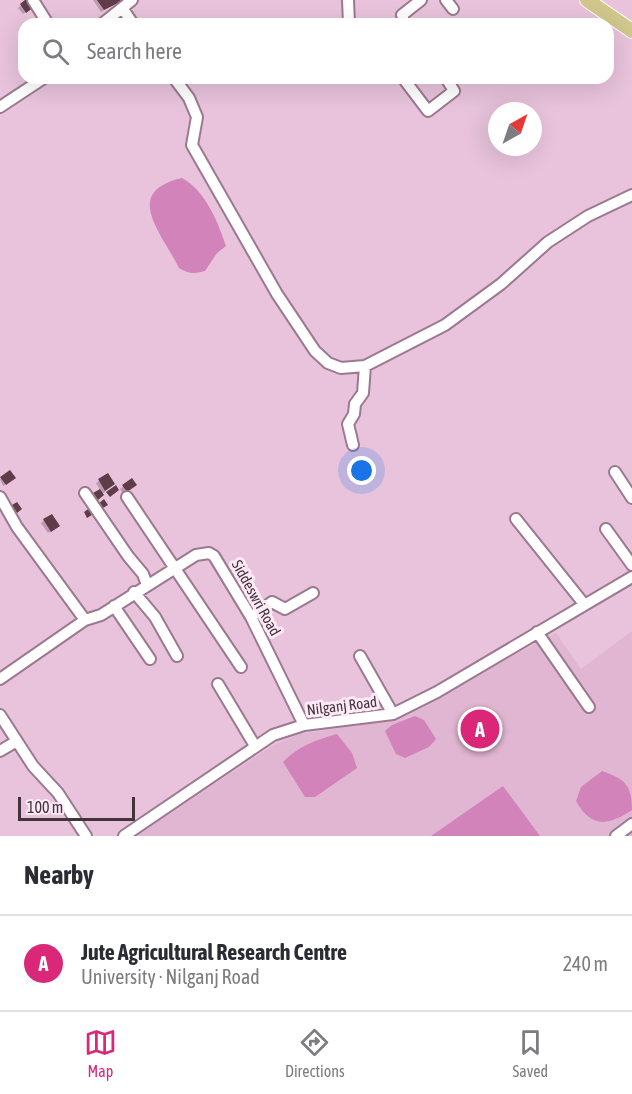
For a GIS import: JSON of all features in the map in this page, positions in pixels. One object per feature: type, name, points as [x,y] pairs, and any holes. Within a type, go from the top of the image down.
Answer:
[{"type":"main road","points":[[587,0],[613,18]]},
{"type":"main road","points":[[614,19],[632,31]]},
{"type":"street","points":[[33,0],[44,18]]},
{"type":"street","points":[[110,18],[132,0]]},
{"type":"street","points":[[348,0],[349,18]]},
{"type":"street","points":[[403,18],[402,15],[421,0]]},
{"type":"street","points":[[123,9],[130,18]]},
{"type":"street","points":[[0,107],[35,84]]},
{"type":"street","points":[[178,84],[191,102],[196,117],[192,145],[289,315],[315,351],[328,363],[341,368],[365,366],[445,325],[501,284],[548,242],[588,216],[632,195]]},
{"type":"street","points":[[408,84],[428,111],[454,91],[450,84]]},
{"type":"street","points":[[352,445],[348,424],[354,414],[355,404],[363,393],[365,366]]},
{"type":"street","points":[[615,472],[632,498]]},
{"type":"street","points":[[85,493],[143,574],[147,585]]},
{"type":"street","points":[[127,497],[241,667]]},
{"type":"street","points":[[0,498],[17,527],[85,620]]},
{"type":"street","points":[[516,519],[584,604]]},
{"type":"street","points":[[606,529],[632,565]]},
{"type":"street","name":"Siddeswri Road","points":[[0,679],[85,620],[92,620],[173,567],[202,553],[214,556],[250,617],[304,725]]},
{"type":"street","name":"Nilganj Road","points":[[124,836],[255,746],[282,732],[304,725],[393,714],[437,692],[632,577]]},
{"type":"street","points":[[134,592],[155,617],[177,656]]},
{"type":"street","points":[[250,617],[272,602],[285,609],[313,593]]},
{"type":"street","points":[[114,606],[150,658]]},
{"type":"street","points":[[537,632],[589,707]]},
{"type":"street","points":[[360,656],[393,714]]},
{"type":"street","points":[[218,684],[255,746]]},
{"type":"street","points":[[0,715],[33,766],[56,790],[86,836]]},
{"type":"street","points":[[0,751],[16,741]]},
{"type":"street","points":[[616,836],[632,824]]},
{"type":"shaded area","points":[[182,178],[204,198],[215,217],[226,246],[217,253],[205,271],[198,273],[179,268],[151,215],[150,203],[154,193],[164,184]]},
{"type":"shaded area","points":[[632,631],[632,836],[137,836],[270,747],[299,734],[393,720],[556,633],[581,669]]},
{"type":"shaded area","points":[[415,716],[424,720],[436,739],[429,747],[405,758],[396,754],[385,731],[392,725]]},
{"type":"shaded area","points":[[337,734],[352,753],[357,768],[315,797],[305,797],[283,762],[308,744]]},
{"type":"shaded area","points":[[602,771],[626,784],[631,794],[632,810],[615,819],[601,822],[588,816],[576,801],[581,787]]},
{"type":"shaded area","points":[[503,786],[540,836],[431,836]]},
{"type":"building","points":[[29,0],[34,7],[26,13],[20,4]]},
{"type":"building","points":[[97,0],[124,0],[104,10]]},
{"type":"building","points":[[10,470],[16,478],[6,485],[0,477]]},
{"type":"building","points":[[108,473],[115,484],[105,491],[98,479]]},
{"type":"building","points":[[132,478],[137,485],[127,492],[122,485]]},
{"type":"building","points":[[116,485],[119,490],[110,497],[106,492]]},
{"type":"building","points":[[100,489],[104,495],[98,500],[93,493]]},
{"type":"building","points":[[104,499],[108,505],[101,509],[98,504]]},
{"type":"building","points":[[17,502],[22,509],[17,513],[12,505]]},
{"type":"building","points":[[91,507],[95,513],[87,518],[84,512]]},
{"type":"building","points":[[52,514],[60,526],[51,532],[43,519]]},
{"type":"place","name":"Jute Agricultural Research Centre","points":[[480,729]]}]
